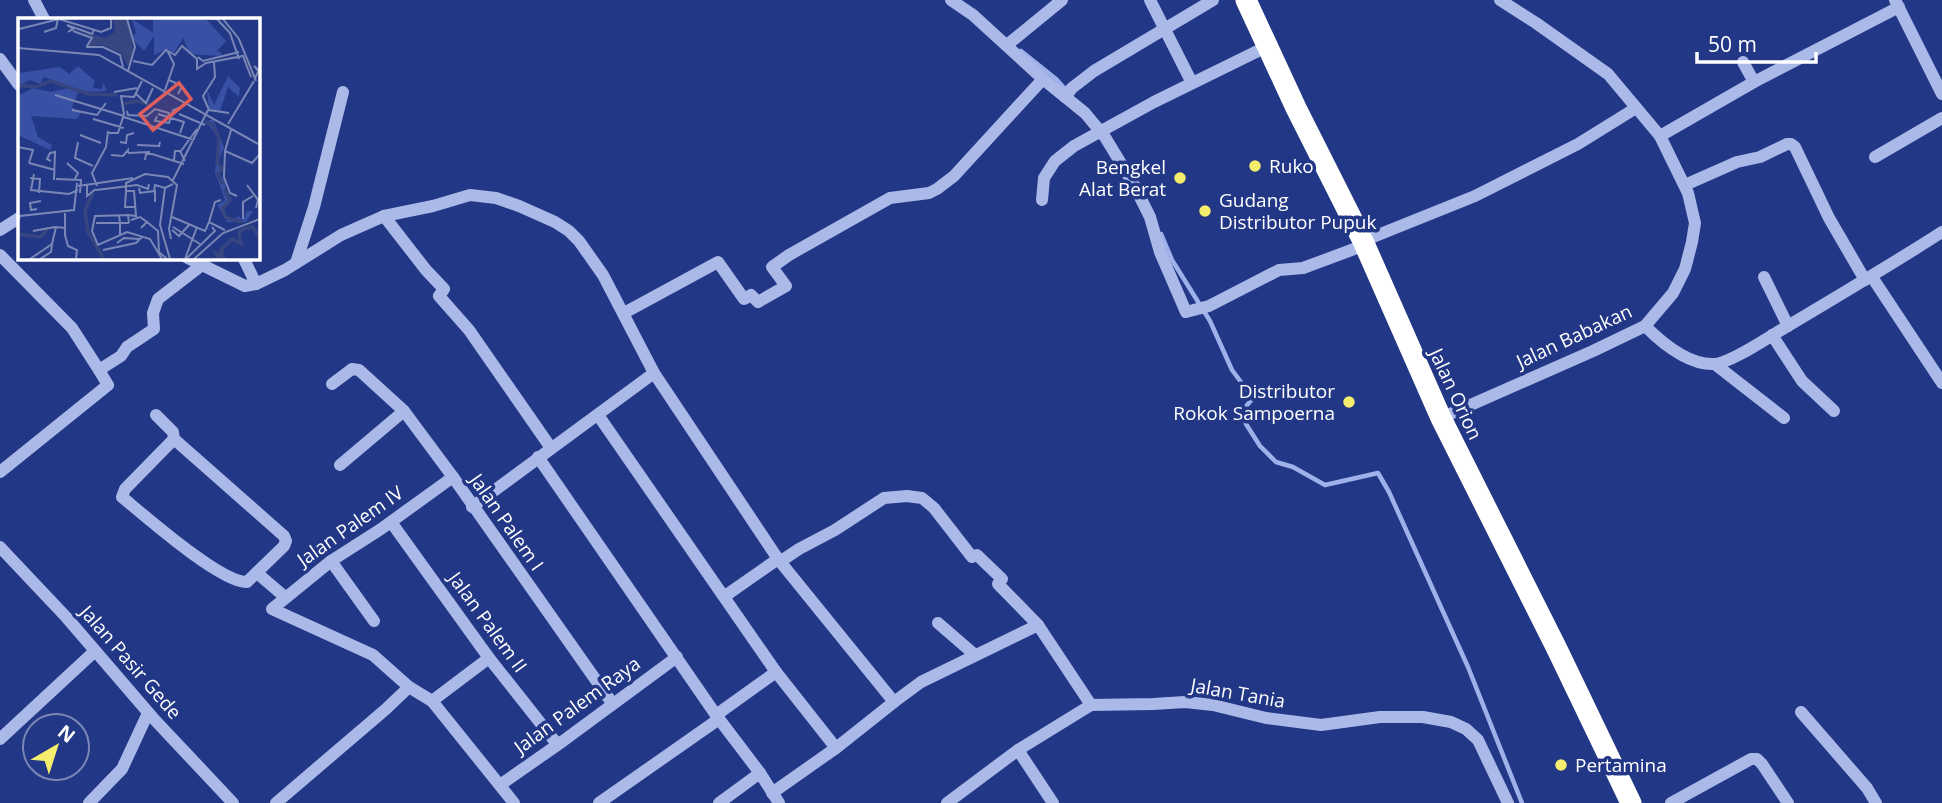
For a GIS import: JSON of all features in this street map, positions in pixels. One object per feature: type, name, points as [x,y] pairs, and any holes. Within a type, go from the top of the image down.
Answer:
[{"type":"highway","name":"Jalan Orion","points":[[1246,0],[1296,108],[1364,243],[1441,418],[1631,803]]},
{"type":"street","points":[[34,0],[43,18]]},
{"type":"street","points":[[951,0],[1010,43],[1043,79],[1068,93],[1103,129],[1150,217],[1160,252],[1186,312],[1209,306],[1279,270],[1303,268],[1475,196],[1578,144],[1636,108]]},
{"type":"street","points":[[1010,43],[1062,0]]},
{"type":"street","points":[[1150,0],[1192,83]]},
{"type":"street","points":[[1068,93],[1094,71],[1213,0]]},
{"type":"street","name":"Jalan Babakan","points":[[1441,418],[1645,326],[1673,293],[1685,269],[1695,223],[1688,193],[1660,136],[1608,74],[1520,5],[1500,0]]},
{"type":"street","points":[[1660,136],[1897,4],[1942,94]]},
{"type":"street","points":[[1042,200],[1044,178],[1055,161],[1074,146],[1268,46]]},
{"type":"street","points":[[0,60],[18,84]]},
{"type":"street","points":[[1743,62],[1754,82]]},
{"type":"street","points":[[624,313],[718,262],[744,299],[751,295],[758,302],[771,295],[786,286],[772,267],[890,198],[929,193],[946,183],[1043,79]]},
{"type":"street","points":[[296,263],[314,207],[343,92]]},
{"type":"street","points":[[1875,157],[1942,118]]},
{"type":"street","points":[[1685,186],[1737,162],[1760,157],[1787,144],[1795,147],[1829,218],[1868,279],[1942,383]]},
{"type":"street","points":[[190,259],[245,286],[256,284],[341,235],[384,216],[470,195],[496,198],[555,222],[575,237],[603,275],[654,373],[778,559],[894,702]]},
{"type":"street","points":[[384,216],[444,289],[439,296],[469,330],[551,448]]},
{"type":"street","points":[[0,230],[18,219]]},
{"type":"street","points":[[1716,365],[1740,354],[1868,279],[1942,232]]},
{"type":"street","points":[[0,255],[72,328],[108,385],[0,472]]},
{"type":"street","points":[[244,259],[256,284]]},
{"type":"street","points":[[99,370],[154,329],[153,313],[158,299],[202,265]]},
{"type":"street","points":[[1764,277],[1788,326]]},
{"type":"street","points":[[1645,326],[1678,354],[1716,365],[1784,418]]},
{"type":"street","points":[[1772,335],[1802,380],[1834,411]]},
{"type":"street","name":"Jalan Palem I","points":[[332,384],[352,369],[357,369],[404,411],[612,704]]},
{"type":"street","points":[[472,507],[654,373]]},
{"type":"street","points":[[340,465],[404,411]]},
{"type":"street","points":[[156,415],[173,432],[174,439],[284,536],[284,546],[247,582],[238,582],[176,542],[122,497],[125,489],[174,439]]},
{"type":"street","points":[[598,415],[776,672],[836,748]]},
{"type":"street","points":[[538,457],[776,798],[921,682],[1038,625]]},
{"type":"street","name":"Jalan Palem IV","points":[[409,687],[373,655],[272,610],[331,561],[453,477]]},
{"type":"street","points":[[725,596],[778,559],[784,559],[799,548],[835,530],[884,498],[922,498],[934,508],[972,557],[976,555],[1002,579],[998,584],[1038,625],[1091,705],[1018,750],[947,803]]},
{"type":"street","name":"Jalan Palem II","points":[[391,522],[489,658],[557,744]]},
{"type":"street","name":"Jalan Pasir Gede","points":[[0,547],[148,713],[233,803]]},
{"type":"street","points":[[331,561],[374,621]]},
{"type":"street","points":[[257,573],[285,597]]},
{"type":"street","points":[[939,622],[975,655]]},
{"type":"street","points":[[0,739],[95,651]]},
{"type":"street","name":"Jalan Palem Raya","points":[[500,785],[677,657]]},
{"type":"street","points":[[432,701],[489,658]]},
{"type":"street","points":[[599,803],[776,672]]},
{"type":"street","points":[[276,803],[409,687],[432,701],[514,803]]},
{"type":"street","name":"Jalan Tania","points":[[1091,705],[1199,703],[1266,718],[1321,725],[1380,717],[1423,717],[1451,722],[1466,729],[1478,740],[1508,803]]},
{"type":"street","points":[[1801,712],[1867,788],[1876,803]]},
{"type":"street","points":[[89,803],[122,769],[148,713]]},
{"type":"street","points":[[1018,750],[1053,803]]},
{"type":"street","points":[[1671,803],[1751,759],[1757,759],[1762,764],[1788,803]]},
{"type":"street","points":[[719,803],[760,773]]},
{"type":"waterway","points":[[1021,51],[1067,91]]},
{"type":"waterway","points":[[1161,234],[1172,260],[1210,321],[1232,370],[1253,398],[1243,410],[1246,424],[1260,446],[1276,462],[1293,467],[1325,485],[1378,473],[1468,667],[1522,803]]},
{"type":"place","name":"Ruko","points":[[1255,166]]},
{"type":"place","name":"Bengkel Alat Berat","points":[[1180,178]]},
{"type":"place","name":"Gudang Distributor Pupuk","points":[[1205,211]]},
{"type":"place","name":"Distributor Rokok Sampoerna","points":[[1349,402]]},
{"type":"place","name":"Pertamina","points":[[1561,765]]}]
